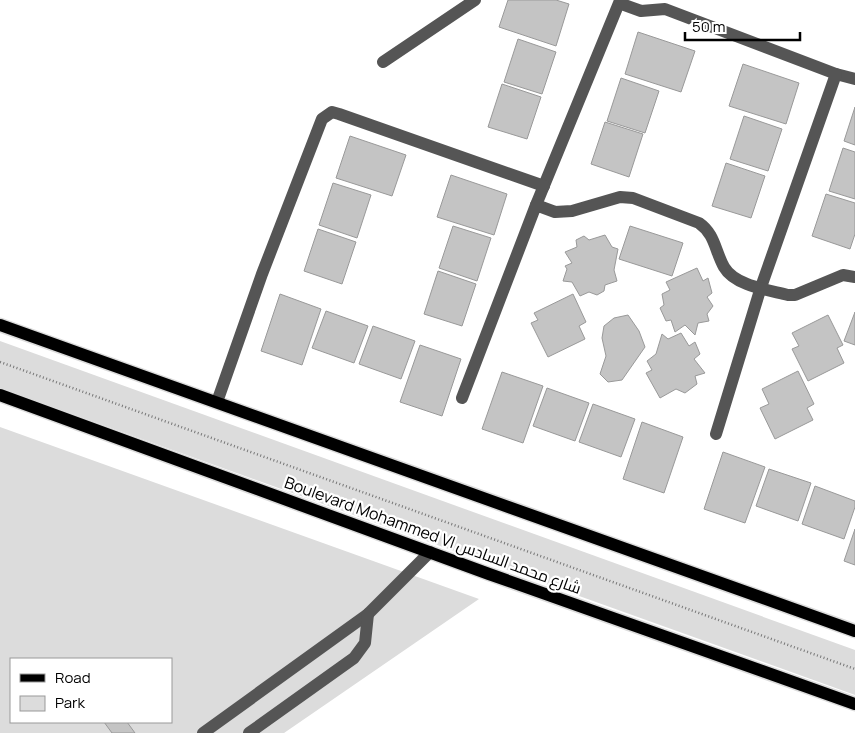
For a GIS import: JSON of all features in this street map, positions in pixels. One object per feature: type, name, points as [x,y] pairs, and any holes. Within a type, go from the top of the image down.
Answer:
[{"type":"main road","points":[[0,325],[855,631]]},
{"type":"main road","name":"Boulevard Mohammed VI شارع محمد السادس","points":[[0,396],[855,704]]},
{"type":"street","points":[[383,62],[474,0]]},
{"type":"street","points":[[462,398],[536,205],[618,3],[641,11],[665,9],[836,74],[855,79]]},
{"type":"street","points":[[716,434],[760,287],[836,74]]},
{"type":"street","points":[[217,402],[262,274],[322,119],[326,114],[332,112],[339,114],[544,186]]},
{"type":"street","points":[[536,205],[556,212],[572,211],[620,197],[633,198],[699,223],[707,228],[724,268],[730,274],[760,287],[795,295],[843,275],[855,277]]},
{"type":"street","points":[[203,733],[368,614],[430,552]]},
{"type":"street","points":[[249,733],[354,658],[365,643],[368,614]]},
{"type":"path","points":[[0,362],[855,669]]},
{"type":"green space","points":[[0,341],[855,650],[855,695],[0,388]]},
{"type":"green space","points":[[0,427],[479,599],[284,733],[0,733]]},
{"type":"building","points":[[508,0],[556,0],[569,4],[556,46],[499,27]]},
{"type":"building","points":[[638,32],[695,51],[681,92],[625,74]]},
{"type":"building","points":[[518,39],[556,52],[542,94],[504,82]]},
{"type":"building","points":[[743,64],[799,83],[786,124],[729,106]]},
{"type":"building","points":[[621,78],[659,91],[645,133],[607,121]]},
{"type":"building","points":[[502,84],[541,97],[527,139],[488,127]]},
{"type":"building","points":[[855,107],[855,145],[844,141]]},
{"type":"building","points":[[744,116],[782,129],[768,171],[730,159]]},
{"type":"building","points":[[605,122],[643,134],[629,177],[591,164]]},
{"type":"building","points":[[350,136],[406,155],[392,196],[336,178]]},
{"type":"building","points":[[843,148],[855,152],[855,199],[829,191]]},
{"type":"building","points":[[726,163],[765,176],[751,218],[712,206]]},
{"type":"building","points":[[451,175],[507,194],[494,235],[437,217]]},
{"type":"building","points":[[333,183],[371,195],[357,238],[319,225]]},
{"type":"building","points":[[826,194],[855,203],[855,234],[850,249],[812,236]]},
{"type":"building","points":[[453,226],[491,238],[477,281],[439,268]]},
{"type":"building","points":[[630,226],[683,243],[672,276],[619,259]]},
{"type":"building","points":[[318,229],[356,242],[342,284],[304,271]]},
{"type":"building","points":[[605,235],[612,247],[618,249],[614,270],[617,281],[605,285],[604,291],[597,295],[589,292],[580,296],[572,282],[563,281],[567,269],[565,266],[572,263],[565,252],[577,247],[576,240],[584,236],[589,240]]},
{"type":"building","points":[[697,268],[703,281],[708,278],[712,293],[707,297],[713,306],[707,314],[709,321],[698,323],[695,335],[685,325],[675,332],[671,320],[666,321],[660,308],[664,305],[662,294],[670,290],[666,282]]},
{"type":"building","points":[[438,271],[476,284],[462,326],[424,314]]},
{"type":"building","points":[[280,294],[321,309],[302,365],[261,351]]},
{"type":"building","points":[[573,294],[586,322],[579,326],[585,339],[548,357],[531,323],[538,320],[534,313]]},
{"type":"building","points":[[326,311],[368,326],[354,363],[312,348]]},
{"type":"building","points":[[855,312],[855,345],[844,341]]},
{"type":"building","points":[[628,315],[639,331],[645,347],[622,380],[608,382],[600,374],[606,356],[602,338],[604,326],[614,318]]},
{"type":"building","points":[[828,315],[843,345],[837,348],[844,363],[808,381],[792,349],[799,346],[792,333]]},
{"type":"building","points":[[373,326],[415,341],[401,379],[359,364]]},
{"type":"building","points":[[681,333],[689,346],[695,342],[700,354],[694,359],[705,373],[695,376],[697,384],[685,393],[676,389],[660,398],[646,373],[652,370],[647,361],[656,354],[662,334],[668,339]]},
{"type":"building","points":[[420,345],[461,359],[442,416],[400,402]]},
{"type":"building","points":[[798,371],[814,404],[807,408],[813,420],[775,439],[760,408],[769,404],[762,389]]},
{"type":"building","points":[[502,372],[543,386],[523,443],[482,429]]},
{"type":"building","points":[[547,388],[589,403],[575,441],[533,426]]},
{"type":"building","points":[[593,404],[635,419],[621,457],[579,442]]},
{"type":"building","points":[[642,422],[683,437],[664,493],[623,479]]},
{"type":"building","points":[[723,452],[765,467],[745,523],[704,509]]},
{"type":"building","points":[[769,469],[811,483],[798,521],[756,506]]},
{"type":"building","points":[[815,486],[855,501],[855,507],[844,539],[802,524]]},
{"type":"building","points":[[855,529],[855,565],[844,561]]},
{"type":"building","points":[[105,723],[128,723],[135,733],[112,733]]}]
